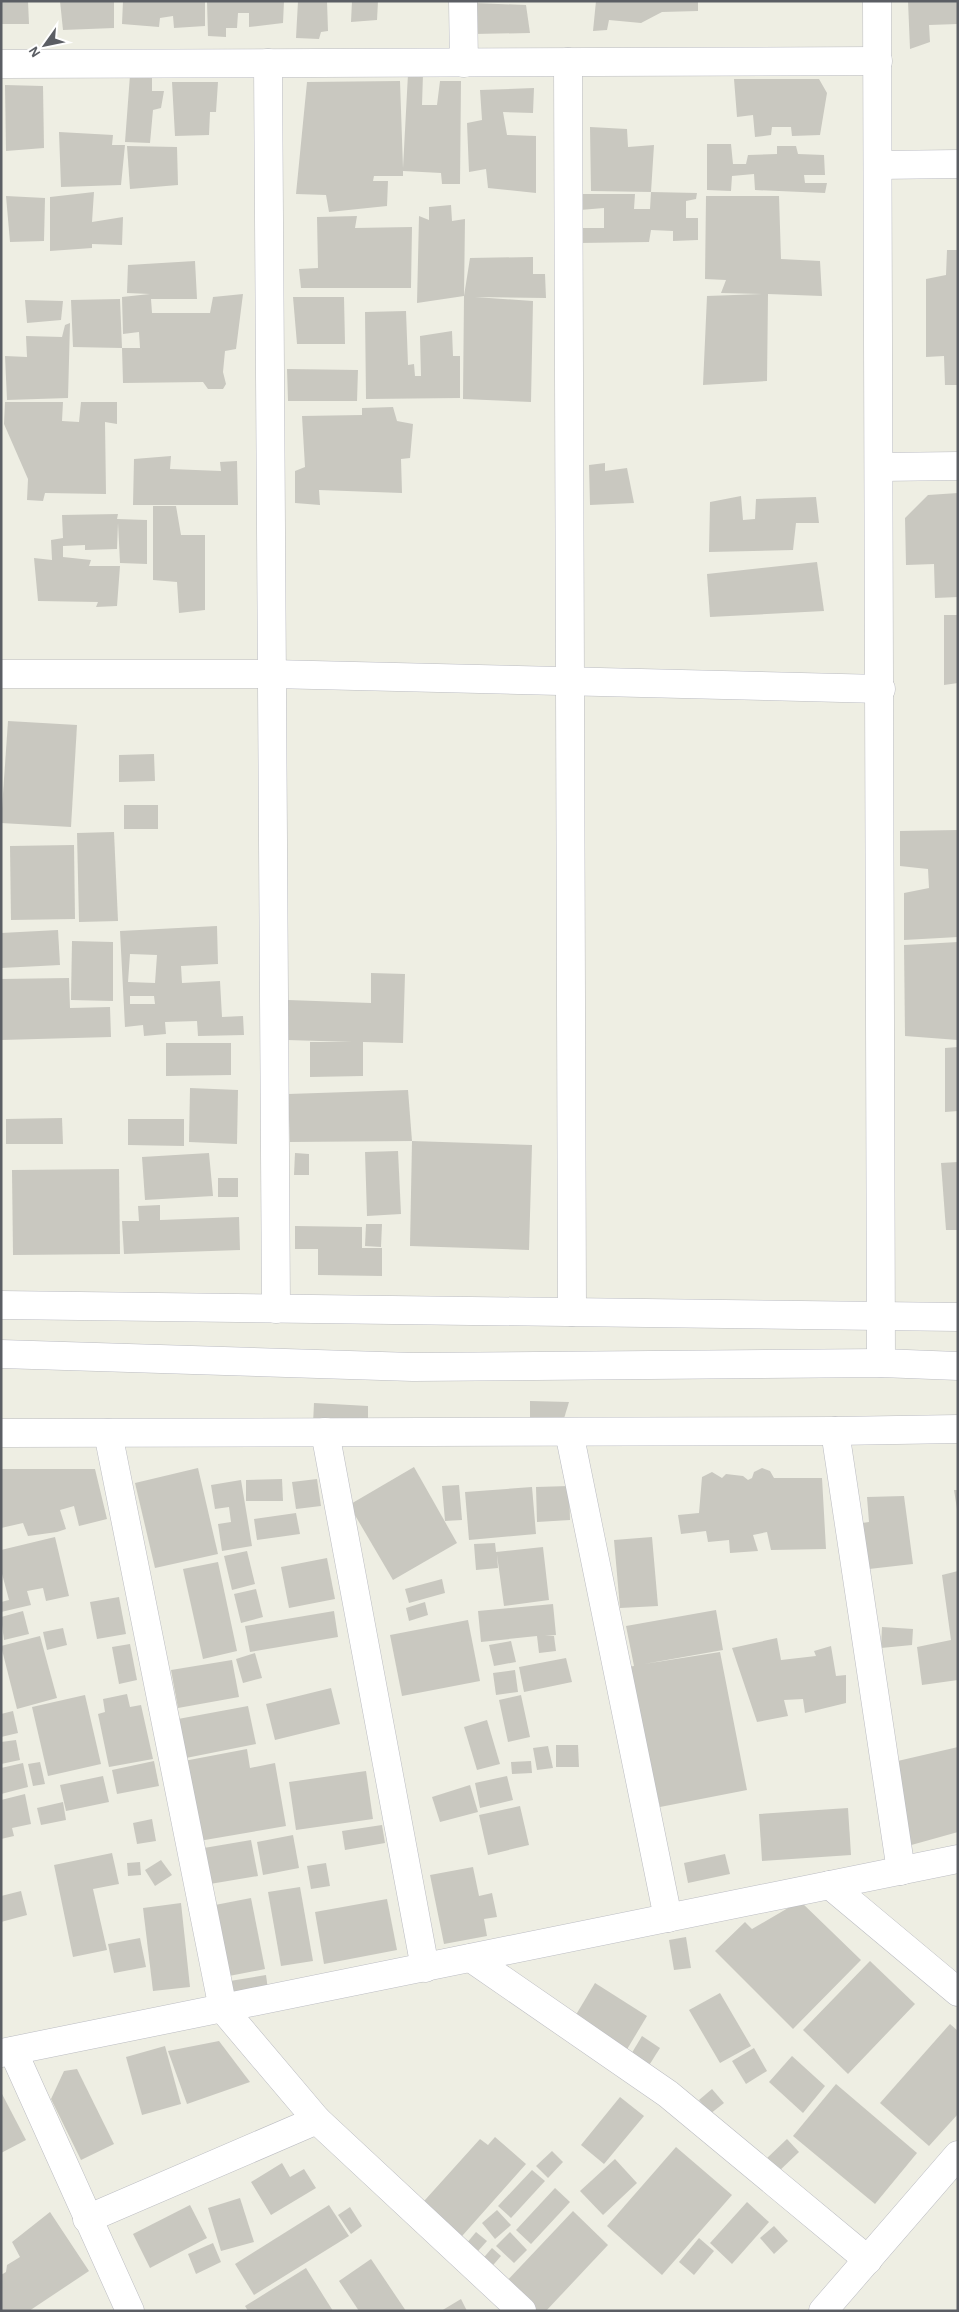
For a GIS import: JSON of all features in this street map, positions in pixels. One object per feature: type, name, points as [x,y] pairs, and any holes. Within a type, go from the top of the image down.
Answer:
[{"type":"street","points":[[463,1],[464,62]]},
{"type":"street","points":[[877,1],[883,1316],[881,1363]]},
{"type":"street","points":[[1,64],[878,61]]},
{"type":"street","points":[[568,62],[572,1312]]},
{"type":"street","points":[[268,63],[276,1309]]},
{"type":"street","points":[[878,165],[958,164]]},
{"type":"street","points":[[880,467],[958,466]]},
{"type":"street","points":[[1,674],[272,674],[880,689]]},
{"type":"street","points":[[1,1305],[958,1317]]},
{"type":"street","points":[[1,1354],[413,1367],[881,1363],[958,1366]]},
{"type":"street","points":[[1,1433],[958,1429]]},
{"type":"street","points":[[835,1431],[901,1871]]},
{"type":"street","points":[[325,1432],[425,1968]]},
{"type":"street","points":[[569,1432],[668,1918]]},
{"type":"street","points":[[108,1433],[223,2009],[316,2120],[522,2311]]},
{"type":"street","points":[[130,2311],[7,2052],[958,1860]]},
{"type":"street","points":[[830,1885],[958,1992]]},
{"type":"street","points":[[471,1958],[668,2094],[868,2260]]},
{"type":"street","points":[[87,2219],[316,2120]]},
{"type":"street","points":[[823,2311],[956,2160]]},
{"type":"building","points":[[1,1],[28,1],[29,24],[1,24]]},
{"type":"building","points":[[60,1],[114,1],[114,28],[63,30]]},
{"type":"building","points":[[123,1],[205,1],[205,26],[174,28],[173,16],[160,18],[159,27],[122,24]]},
{"type":"building","points":[[207,1],[284,1],[283,23],[249,27],[249,13],[238,13],[237,28],[226,28],[226,37],[208,36]]},
{"type":"building","points":[[298,1],[327,1],[328,31],[321,32],[319,39],[296,38]]},
{"type":"building","points":[[352,1],[378,1],[377,20],[351,22]]},
{"type":"building","points":[[596,1],[698,1],[698,11],[662,12],[641,23],[609,20],[607,30],[593,31]]},
{"type":"building","points":[[908,1],[958,1],[958,24],[929,25],[930,42],[910,49]]},
{"type":"building","points":[[474,3],[526,5],[530,33],[474,34]]},
{"type":"building","points":[[408,74],[423,74],[422,105],[437,105],[440,81],[461,81],[460,184],[442,184],[441,173],[403,171],[403,176],[374,176],[373,181],[388,181],[387,206],[329,212],[326,195],[296,194],[307,82],[400,81],[403,168]]},
{"type":"building","points":[[130,75],[152,78],[152,91],[164,91],[161,108],[153,110],[150,143],[125,142]]},
{"type":"building","points":[[734,79],[819,79],[827,93],[820,135],[792,136],[791,127],[772,127],[771,135],[755,137],[753,115],[737,117]]},
{"type":"building","points":[[172,82],[218,82],[216,112],[210,112],[209,135],[175,136]]},
{"type":"building","points":[[5,85],[43,86],[44,148],[6,151]]},
{"type":"building","points":[[534,88],[533,113],[503,112],[507,135],[536,136],[536,193],[488,188],[486,169],[469,172],[467,123],[482,120],[480,90]]},
{"type":"building","points":[[590,127],[627,129],[628,147],[654,145],[651,192],[591,191]]},
{"type":"building","points":[[59,132],[113,135],[112,145],[125,145],[121,185],[61,187]]},
{"type":"building","points":[[707,144],[731,144],[733,164],[746,164],[748,155],[777,154],[777,146],[796,146],[798,154],[824,155],[825,175],[804,175],[805,183],[827,183],[825,193],[755,190],[754,174],[732,176],[731,191],[707,190]]},
{"type":"building","points":[[127,146],[177,147],[178,185],[130,189]]},
{"type":"building","points":[[94,192],[92,222],[123,217],[122,245],[92,244],[92,248],[50,251],[50,197]]},
{"type":"building","points":[[651,192],[697,193],[696,199],[686,201],[686,218],[698,218],[698,240],[673,241],[673,231],[651,230],[649,242],[579,243],[581,228],[604,228],[604,208],[580,210],[581,194],[635,194],[634,209],[650,209]]},
{"type":"building","points":[[6,196],[45,198],[44,241],[10,242]]},
{"type":"building","points":[[706,196],[779,196],[781,259],[820,261],[822,296],[768,294],[767,381],[703,385],[707,296],[762,294],[721,293],[726,280],[705,279]]},
{"type":"building","points":[[451,205],[452,221],[465,219],[464,296],[417,303],[419,216],[429,220],[429,207]]},
{"type":"building","points":[[357,216],[355,228],[412,227],[411,288],[301,288],[299,269],[318,268],[317,217]]},
{"type":"building","points":[[947,250],[958,250],[958,385],[945,385],[944,356],[926,357],[926,279],[946,275]]},
{"type":"building","points":[[533,257],[533,274],[545,274],[546,298],[475,297],[533,301],[531,402],[463,399],[464,296],[470,258]]},
{"type":"building","points":[[195,261],[197,299],[151,299],[152,313],[210,313],[213,297],[243,294],[236,349],[225,351],[223,372],[226,384],[223,389],[208,389],[203,382],[123,383],[122,348],[140,348],[139,332],[123,334],[122,297],[150,294],[127,293],[128,265]]},
{"type":"building","points":[[293,297],[344,297],[345,344],[297,344]]},
{"type":"building","points":[[120,299],[122,348],[73,347],[71,300]]},
{"type":"building","points":[[25,300],[63,301],[61,320],[27,323]]},
{"type":"building","points":[[406,311],[408,365],[414,364],[415,376],[421,376],[420,336],[452,331],[453,356],[460,356],[460,398],[366,399],[365,312]]},
{"type":"building","points":[[70,323],[68,398],[7,400],[5,356],[27,357],[26,336],[62,337],[65,325]]},
{"type":"building","points":[[287,369],[358,370],[357,401],[288,401]]},
{"type":"building","points":[[5,402],[63,402],[62,421],[79,422],[81,402],[117,402],[117,424],[105,422],[106,494],[45,493],[43,501],[27,500],[28,479],[4,424]]},
{"type":"building","points":[[393,407],[397,421],[413,424],[410,458],[401,459],[402,493],[319,490],[320,505],[295,503],[295,471],[305,467],[302,416],[362,415],[362,408]]},
{"type":"building","points":[[171,456],[170,469],[221,471],[220,462],[237,461],[238,505],[133,505],[134,459]]},
{"type":"building","points":[[605,463],[605,471],[627,468],[634,503],[590,505],[589,465]]},
{"type":"building","points":[[958,493],[958,597],[935,598],[934,564],[906,565],[905,518],[928,495]]},
{"type":"building","points":[[741,496],[743,520],[755,519],[756,499],[816,497],[819,523],[796,523],[793,550],[709,552],[710,502]]},
{"type":"building","points":[[153,506],[176,506],[181,535],[205,535],[205,610],[179,613],[177,582],[153,580]]},
{"type":"building","points":[[118,514],[117,519],[147,520],[147,564],[120,563],[118,523],[117,549],[85,550],[85,545],[63,546],[63,557],[91,560],[89,566],[120,566],[117,606],[96,607],[98,602],[38,601],[34,558],[52,560],[51,540],[63,538],[62,515]]},
{"type":"building","points":[[817,562],[824,611],[710,617],[707,574]]},
{"type":"building","points":[[944,615],[958,615],[958,683],[944,685]]},
{"type":"building","points":[[8,721],[77,725],[71,827],[1,823]]},
{"type":"building","points":[[154,754],[155,781],[119,782],[119,755]]},
{"type":"building","points":[[124,805],[158,805],[158,829],[124,829]]},
{"type":"building","points":[[958,830],[958,937],[904,940],[904,893],[929,888],[928,869],[900,866],[900,831]]},
{"type":"building","points":[[114,832],[118,921],[79,922],[77,833]]},
{"type":"building","points":[[74,845],[75,919],[11,920],[10,846]]},
{"type":"building","points":[[217,926],[218,964],[181,966],[182,983],[220,981],[222,1017],[243,1016],[244,1035],[198,1036],[197,1021],[165,1022],[166,1034],[144,1036],[143,1025],[125,1027],[120,931]],"holes":[[[130,954],[157,955],[155,983],[128,982]],[[130,996],[154,996],[155,1004],[130,1004]]]},
{"type":"building","points":[[58,930],[60,965],[1,968],[1,933]]},
{"type":"building","points":[[72,941],[113,942],[113,1001],[71,1000]]},
{"type":"building","points":[[958,942],[958,1040],[905,1036],[904,945]]},
{"type":"building","points":[[371,973],[405,974],[403,1043],[363,1042],[363,1076],[310,1077],[310,1042],[352,1042],[287,1040],[288,1000],[371,1003]]},
{"type":"building","points":[[69,978],[70,1008],[110,1007],[111,1037],[1,1040],[1,979]]},
{"type":"building","points":[[166,1043],[231,1043],[231,1075],[166,1076]]},
{"type":"building","points":[[958,1047],[958,1111],[945,1112],[945,1048]]},
{"type":"building","points":[[190,1088],[238,1090],[237,1144],[189,1142]]},
{"type":"building","points":[[408,1090],[412,1141],[290,1142],[288,1094]]},
{"type":"building","points":[[62,1118],[63,1144],[6,1144],[6,1119]]},
{"type":"building","points":[[128,1119],[184,1119],[184,1146],[128,1145]]},
{"type":"building","points":[[412,1141],[532,1145],[529,1250],[410,1246]]},
{"type":"building","points":[[398,1151],[401,1214],[367,1216],[365,1152]]},
{"type":"building","points":[[209,1153],[213,1196],[145,1200],[142,1157]]},
{"type":"building","points":[[295,1153],[309,1154],[309,1175],[294,1175]]},
{"type":"building","points":[[958,1162],[958,1230],[946,1230],[941,1163]]},
{"type":"building","points":[[119,1169],[120,1254],[13,1255],[12,1170]]},
{"type":"building","points":[[218,1178],[238,1178],[238,1197],[218,1197]]},
{"type":"building","points":[[160,1205],[160,1220],[239,1217],[240,1250],[124,1254],[122,1221],[139,1221],[138,1206]]},
{"type":"building","points":[[366,1224],[382,1224],[381,1247],[365,1246]]},
{"type":"building","points":[[295,1226],[362,1227],[362,1248],[382,1248],[382,1276],[318,1275],[318,1249],[295,1249]]},
{"type":"building","points":[[530,1401],[569,1402],[562,1425],[530,1425]]},
{"type":"building","points":[[314,1403],[368,1406],[368,1426],[313,1424]]},
{"type":"building","points":[[414,1467],[457,1543],[393,1580],[349,1505]]},
{"type":"building","points":[[198,1468],[218,1554],[155,1568],[135,1483]]},
{"type":"building","points":[[762,1468],[770,1471],[774,1478],[822,1478],[826,1549],[771,1550],[767,1532],[753,1535],[758,1551],[730,1553],[729,1540],[708,1542],[706,1531],[681,1534],[678,1515],[699,1513],[702,1477],[712,1472],[722,1478],[726,1474],[743,1476],[748,1480],[752,1478],[754,1472]]},
{"type":"building","points":[[1,1469],[95,1469],[107,1519],[79,1526],[74,1506],[60,1510],[66,1529],[57,1532],[28,1536],[23,1523],[1,1528]]},
{"type":"building","points":[[282,1479],[283,1501],[246,1501],[246,1480]]},
{"type":"building","points":[[317,1479],[321,1506],[296,1509],[292,1482]]},
{"type":"building","points":[[241,1480],[252,1546],[222,1551],[218,1524],[231,1522],[229,1507],[215,1509],[211,1485]]},
{"type":"building","points":[[459,1485],[462,1520],[445,1521],[442,1486]]},
{"type":"building","points":[[569,1486],[570,1520],[537,1522],[536,1487]]},
{"type":"building","points":[[532,1487],[536,1534],[469,1540],[465,1492]]},
{"type":"building","points":[[954,1490],[958,1490],[958,1509],[957,1509]]},
{"type":"building","points":[[904,1496],[913,1564],[869,1569],[855,1524],[869,1522],[867,1497]]},
{"type":"building","points":[[296,1513],[300,1534],[257,1540],[254,1519]]},
{"type":"building","points":[[55,1537],[69,1596],[46,1601],[43,1588],[27,1591],[31,1605],[1,1612],[1,1602],[9,1600],[1,1570],[1,1550]]},
{"type":"building","points":[[652,1537],[658,1606],[620,1608],[614,1540]]},
{"type":"building","points":[[495,1543],[496,1552],[543,1547],[549,1600],[504,1606],[497,1555],[498,1568],[476,1570],[474,1544]]},
{"type":"building","points":[[247,1551],[255,1584],[232,1590],[224,1556]]},
{"type":"building","points":[[327,1558],[335,1599],[289,1608],[281,1567]]},
{"type":"building","points":[[218,1562],[237,1651],[203,1659],[183,1569]]},
{"type":"building","points":[[958,1571],[958,1680],[922,1685],[917,1647],[951,1640],[942,1575]]},
{"type":"building","points":[[442,1579],[445,1593],[409,1603],[405,1589]]},
{"type":"building","points":[[256,1589],[263,1617],[241,1623],[234,1594]]},
{"type":"building","points":[[119,1597],[126,1634],[97,1639],[90,1602]]},
{"type":"building","points":[[425,1602],[428,1615],[409,1621],[406,1608]]},
{"type":"building","points":[[553,1604],[556,1635],[545,1636],[554,1636],[556,1651],[539,1653],[537,1636],[481,1642],[478,1611]]},
{"type":"building","points":[[716,1610],[723,1650],[644,1664],[720,1652],[747,1790],[660,1807],[628,1667],[634,1666],[626,1626]]},
{"type":"building","points":[[23,1611],[29,1634],[4,1640],[1,1617]]},
{"type":"building","points":[[334,1611],[338,1637],[250,1652],[245,1626]]},
{"type":"building","points":[[468,1620],[480,1681],[402,1696],[390,1635]]},
{"type":"building","points":[[882,1627],[913,1629],[912,1645],[881,1648]]},
{"type":"building","points":[[63,1628],[67,1645],[47,1650],[43,1632]]},
{"type":"building","points":[[40,1636],[57,1698],[17,1709],[1,1646]]},
{"type":"building","points":[[777,1638],[781,1660],[816,1656],[814,1651],[831,1646],[836,1676],[846,1675],[846,1703],[805,1713],[803,1699],[784,1700],[788,1716],[757,1722],[732,1648]]},
{"type":"building","points":[[511,1641],[516,1662],[494,1666],[489,1645]]},
{"type":"building","points":[[130,1644],[137,1680],[119,1684],[112,1647]]},
{"type":"building","points":[[255,1653],[262,1678],[243,1683],[236,1659]]},
{"type":"building","points":[[566,1658],[572,1682],[524,1692],[519,1667]]},
{"type":"building","points":[[232,1660],[239,1697],[178,1708],[171,1670]]},
{"type":"building","points":[[515,1670],[518,1692],[496,1695],[493,1673]]},
{"type":"building","points":[[331,1688],[340,1724],[275,1740],[266,1704]]},
{"type":"building","points":[[127,1694],[130,1707],[141,1705],[153,1759],[109,1767],[98,1714],[105,1712],[103,1699]]},
{"type":"building","points":[[85,1695],[101,1764],[48,1776],[32,1707]]},
{"type":"building","points":[[521,1695],[530,1737],[508,1742],[499,1700]]},
{"type":"building","points":[[248,1706],[256,1744],[186,1758],[178,1719]]},
{"type":"building","points":[[13,1711],[18,1733],[1,1737],[1,1714]]},
{"type":"building","points":[[487,1720],[500,1764],[477,1770],[464,1727]]},
{"type":"building","points":[[16,1740],[20,1760],[1,1764],[1,1742]]},
{"type":"building","points":[[556,1745],[578,1745],[579,1767],[556,1767]]},
{"type":"building","points":[[548,1746],[553,1768],[537,1770],[533,1748]]},
{"type":"building","points":[[958,1747],[958,1832],[897,1849],[889,1763]]},
{"type":"building","points":[[247,1749],[250,1768],[275,1763],[286,1826],[199,1841],[184,1761]]},
{"type":"building","points":[[154,1761],[159,1786],[117,1794],[112,1770]]},
{"type":"building","points":[[531,1761],[532,1773],[512,1774],[511,1762]]},
{"type":"building","points":[[40,1762],[45,1784],[33,1786],[28,1764]]},
{"type":"building","points":[[23,1763],[28,1787],[1,1794],[1,1768]]},
{"type":"building","points":[[366,1771],[373,1819],[296,1830],[289,1782]]},
{"type":"building","points":[[103,1776],[109,1802],[66,1811],[60,1785]]},
{"type":"building","points":[[507,1776],[513,1800],[480,1808],[475,1783]]},
{"type":"building","points":[[470,1785],[478,1812],[440,1822],[432,1797]]},
{"type":"building","points":[[25,1794],[31,1824],[12,1828],[14,1836],[1,1839],[1,1800]]},
{"type":"building","points":[[63,1802],[66,1820],[41,1825],[37,1808]]},
{"type":"building","points":[[520,1806],[529,1845],[488,1855],[479,1815]]},
{"type":"building","points":[[848,1808],[851,1855],[762,1861],[759,1814]]},
{"type":"building","points":[[152,1819],[156,1841],[137,1844],[133,1823]]},
{"type":"building","points":[[382,1825],[385,1843],[345,1850],[342,1831]]},
{"type":"building","points":[[293,1835],[299,1868],[263,1875],[257,1842]]},
{"type":"building","points":[[251,1840],[258,1876],[204,1885],[198,1849]]},
{"type":"building","points":[[112,1853],[119,1884],[93,1889],[107,1950],[73,1957],[54,1865]]},
{"type":"building","points":[[725,1854],[730,1874],[688,1883],[684,1863]]},
{"type":"building","points":[[161,1860],[172,1875],[155,1886],[145,1870]]},
{"type":"building","points":[[140,1862],[141,1875],[128,1876],[127,1863]]},
{"type":"building","points":[[326,1863],[330,1886],[311,1889],[307,1866]]},
{"type":"building","points":[[473,1867],[479,1896],[492,1893],[497,1917],[484,1919],[487,1936],[444,1944],[430,1875]]},
{"type":"building","points":[[300,1887],[313,1961],[281,1966],[268,1892]]},
{"type":"building","points":[[21,1891],[27,1915],[1,1922],[1,1896]]},
{"type":"building","points":[[251,1898],[265,1969],[229,1976],[215,1905]]},
{"type":"building","points":[[387,1899],[397,1950],[324,1964],[315,1912]]},
{"type":"building","points":[[800,1901],[861,1960],[793,2029],[715,1951],[745,1922],[752,1929]]},
{"type":"building","points":[[181,1903],[190,1987],[153,1991],[143,1908]]},
{"type":"building","points":[[686,1937],[691,1968],[674,1970],[669,1940]]},
{"type":"building","points":[[140,1938],[146,1967],[114,1973],[108,1944]]},
{"type":"building","points":[[870,1961],[915,2004],[848,2074],[803,2030]]},
{"type":"building","points":[[266,1975],[268,1990],[233,1995],[230,1981]]},
{"type":"building","points":[[595,1983],[647,2016],[626,2051],[574,2018]]},
{"type":"building","points":[[720,1993],[751,2046],[720,2063],[689,2010]]},
{"type":"building","points":[[950,2024],[958,2031],[958,2114],[929,2146],[880,2103]]},
{"type":"building","points":[[642,2036],[660,2048],[648,2067],[630,2056]]},
{"type":"building","points":[[219,2041],[250,2082],[187,2104],[168,2051]]},
{"type":"building","points":[[165,2046],[181,2104],[142,2115],[126,2057]]},
{"type":"building","points":[[754,2048],[767,2071],[746,2084],[732,2061]]},
{"type":"building","points":[[792,2056],[825,2086],[803,2113],[769,2082]]},
{"type":"building","points":[[77,2069],[114,2144],[81,2160],[51,2099],[64,2071]]},
{"type":"building","points":[[836,2084],[917,2153],[875,2204],[793,2136]]},
{"type":"building","points":[[712,2089],[724,2103],[710,2114],[699,2100]]},
{"type":"building","points":[[1,2092],[26,2140],[1,2153]]},
{"type":"building","points":[[620,2097],[644,2116],[604,2164],[581,2145]]},
{"type":"building","points":[[495,2137],[526,2164],[455,2244],[416,2210],[480,2139],[488,2145]]},
{"type":"building","points":[[787,2139],[799,2152],[777,2173],[765,2160]]},
{"type":"building","points":[[676,2147],[732,2195],[662,2275],[607,2226]]},
{"type":"building","points":[[552,2151],[563,2162],[548,2178],[536,2166]]},
{"type":"building","points":[[615,2159],[637,2183],[603,2215],[580,2191]]},
{"type":"building","points":[[282,2163],[290,2177],[304,2169],[316,2188],[271,2215],[251,2182]]},
{"type":"building","points":[[532,2170],[545,2181],[511,2218],[498,2206]]},
{"type":"building","points":[[555,2188],[570,2202],[531,2244],[516,2230]]},
{"type":"building","points":[[240,2198],[254,2242],[221,2251],[208,2208]]},
{"type":"building","points":[[747,2202],[769,2222],[732,2264],[710,2243]]},
{"type":"building","points":[[190,2205],[207,2238],[150,2268],[133,2234]]},
{"type":"building","points":[[329,2205],[349,2236],[254,2295],[235,2264]]},
{"type":"building","points":[[350,2207],[362,2226],[351,2234],[338,2215]]},
{"type":"building","points":[[497,2210],[511,2225],[495,2239],[482,2223]]},
{"type":"building","points":[[573,2211],[608,2245],[546,2311],[530,2311],[503,2285]]},
{"type":"building","points":[[50,2212],[89,2271],[29,2311],[1,2311],[1,2275],[6,2272],[7,2265],[20,2257],[12,2242]]},
{"type":"building","points":[[774,2226],[788,2241],[774,2254],[760,2238]]},
{"type":"building","points":[[476,2232],[487,2241],[471,2259],[461,2250]]},
{"type":"building","points":[[510,2232],[527,2250],[514,2263],[496,2246]]},
{"type":"building","points":[[699,2238],[714,2251],[694,2275],[679,2262]]},
{"type":"building","points":[[213,2243],[221,2262],[196,2274],[188,2254]]},
{"type":"building","points":[[492,2248],[501,2256],[488,2271],[479,2263]]},
{"type":"building","points":[[371,2259],[406,2311],[359,2311],[339,2281]]},
{"type":"building","points":[[306,2268],[333,2311],[248,2311],[245,2306]]},
{"type":"building","points":[[461,2299],[467,2311],[441,2311]]}]
